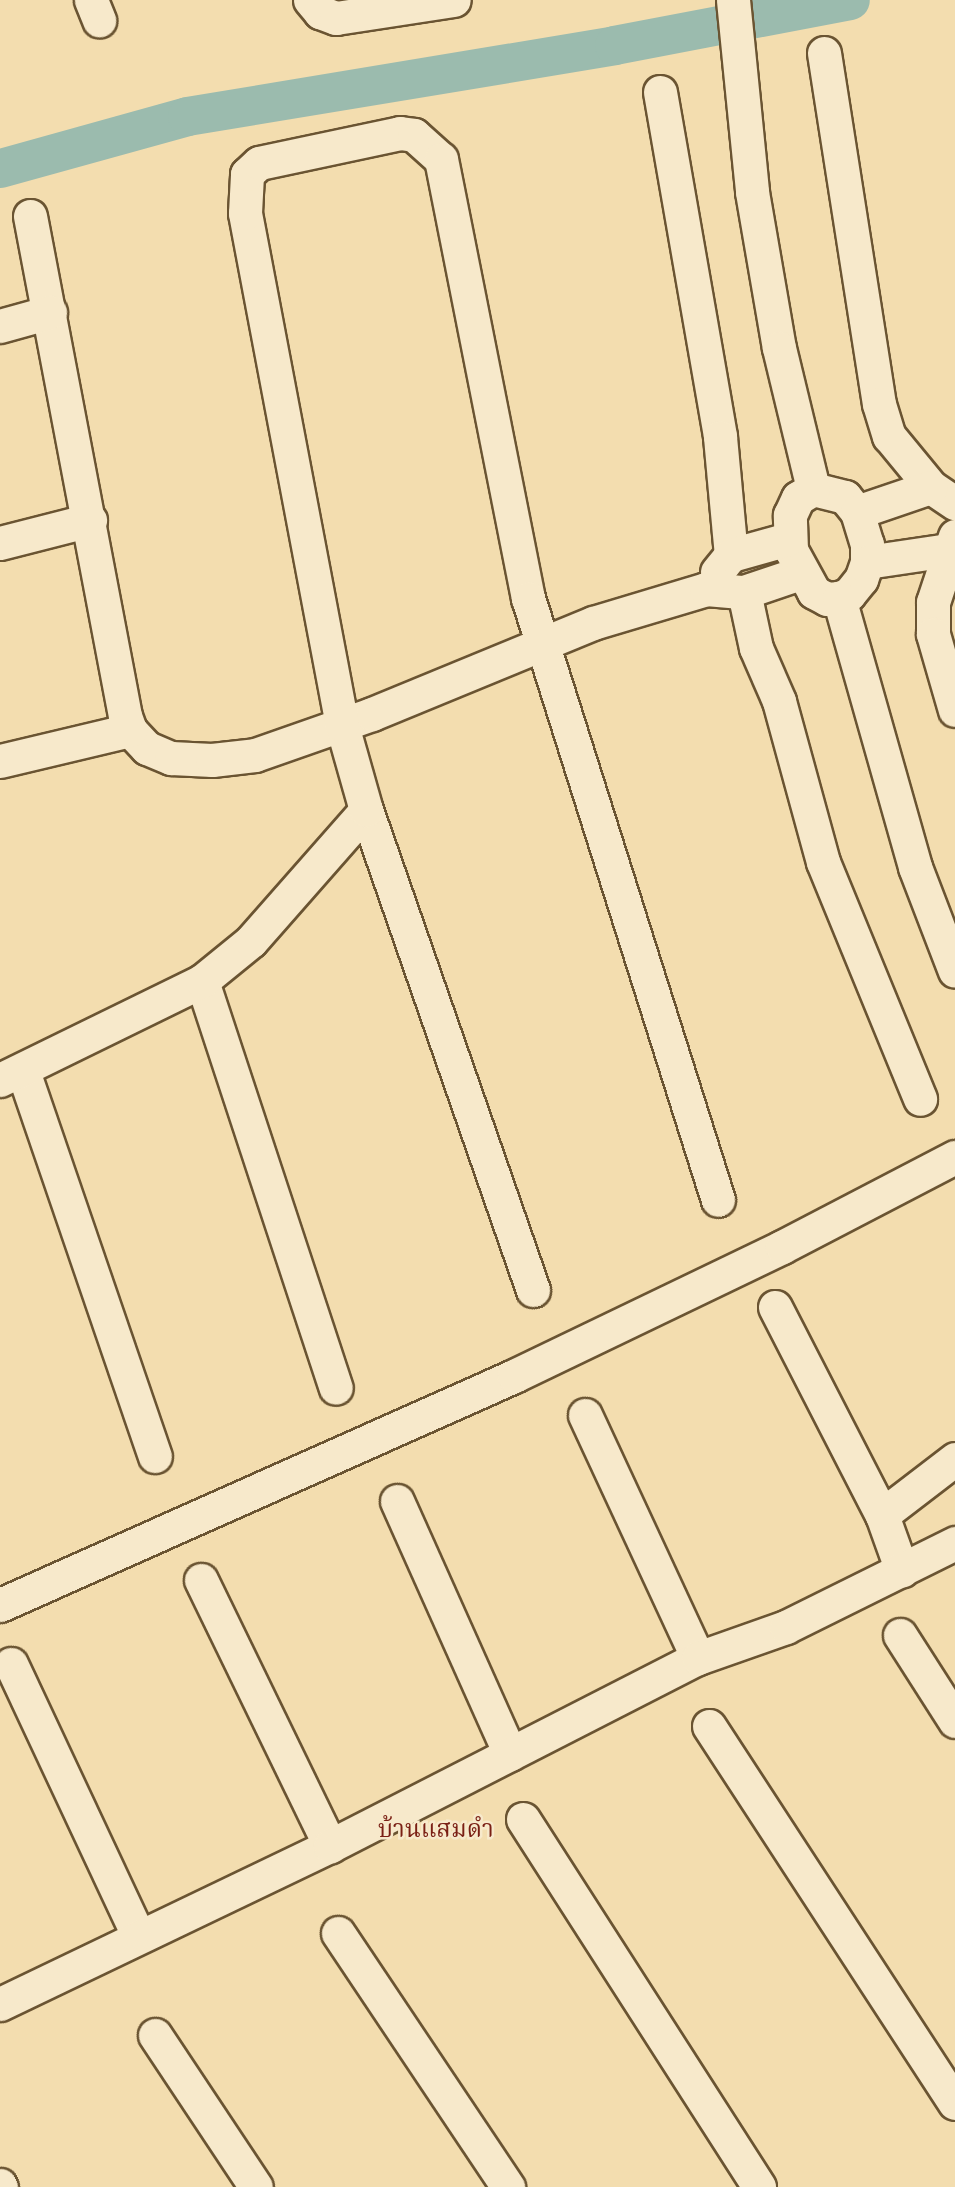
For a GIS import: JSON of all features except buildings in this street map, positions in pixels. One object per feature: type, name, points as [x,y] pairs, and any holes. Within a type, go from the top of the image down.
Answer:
[{"type":"street","points":[[310,0],[327,16],[365,7],[454,0]]},
{"type":"street","points":[[734,0],[752,192],[779,348],[813,489]]},
{"type":"street","points":[[824,53],[879,404],[889,436],[943,495]]},
{"type":"street","points":[[660,92],[720,437],[731,555]]},
{"type":"street","points":[[533,1290],[366,810],[342,724],[245,213],[247,174],[259,163],[400,133],[414,135],[441,159],[528,598],[718,1200]]},
{"type":"street","points":[[30,216],[130,730],[147,748],[171,758],[212,760],[255,754],[342,724],[542,641],[706,589],[744,592],[800,573]]},
{"type":"street","points":[[0,326],[50,312]]},
{"type":"street","points":[[813,489],[845,497],[857,512],[867,562],[849,594],[839,598],[827,599],[814,592],[800,573],[788,539],[790,515],[798,498],[813,489]]},
{"type":"street","points":[[857,512],[943,495]]},
{"type":"street","points":[[0,543],[90,520]]},
{"type":"street","points":[[706,589],[731,555],[788,539]]},
{"type":"street","points":[[867,562],[952,543]]},
{"type":"street","points":[[952,543],[933,602],[933,634],[955,711]]},
{"type":"street","points":[[744,592],[756,648],[779,701],[823,862],[920,1099]]},
{"type":"street","points":[[839,598],[915,867],[955,971]]},
{"type":"street","points":[[0,761],[130,730]]},
{"type":"street","points":[[155,1456],[11,1076],[202,981],[251,941],[366,810]]},
{"type":"street","points":[[202,981],[336,1388]]},
{"type":"street","points":[[0,1605],[514,1376],[782,1247],[955,1157]]},
{"type":"street","points":[[775,1307],[882,1515],[902,1571]]},
{"type":"street","points":[[585,1415],[698,1658]]},
{"type":"street","points":[[882,1515],[955,1459]]},
{"type":"street","points":[[397,1501],[510,1754]]},
{"type":"street","points":[[0,2004],[138,1935],[330,1846],[698,1658],[786,1627],[955,1544]]},
{"type":"street","points":[[201,1580],[330,1846]]},
{"type":"street","points":[[900,1635],[955,1721]]},
{"type":"street","points":[[11,1664],[138,1935]]},
{"type":"street","points":[[709,1726],[955,2103]]},
{"type":"street","points":[[522,1819],[759,2187]]},
{"type":"street","points":[[338,1934],[508,2187]]},
{"type":"street","points":[[155,2035],[256,2187]]},
{"type":"waterway","points":[[0,168],[187,116],[614,45],[850,0]]},
{"type":"district","name":"บ้านแสมดำ","points":[[436,1829]]}]
